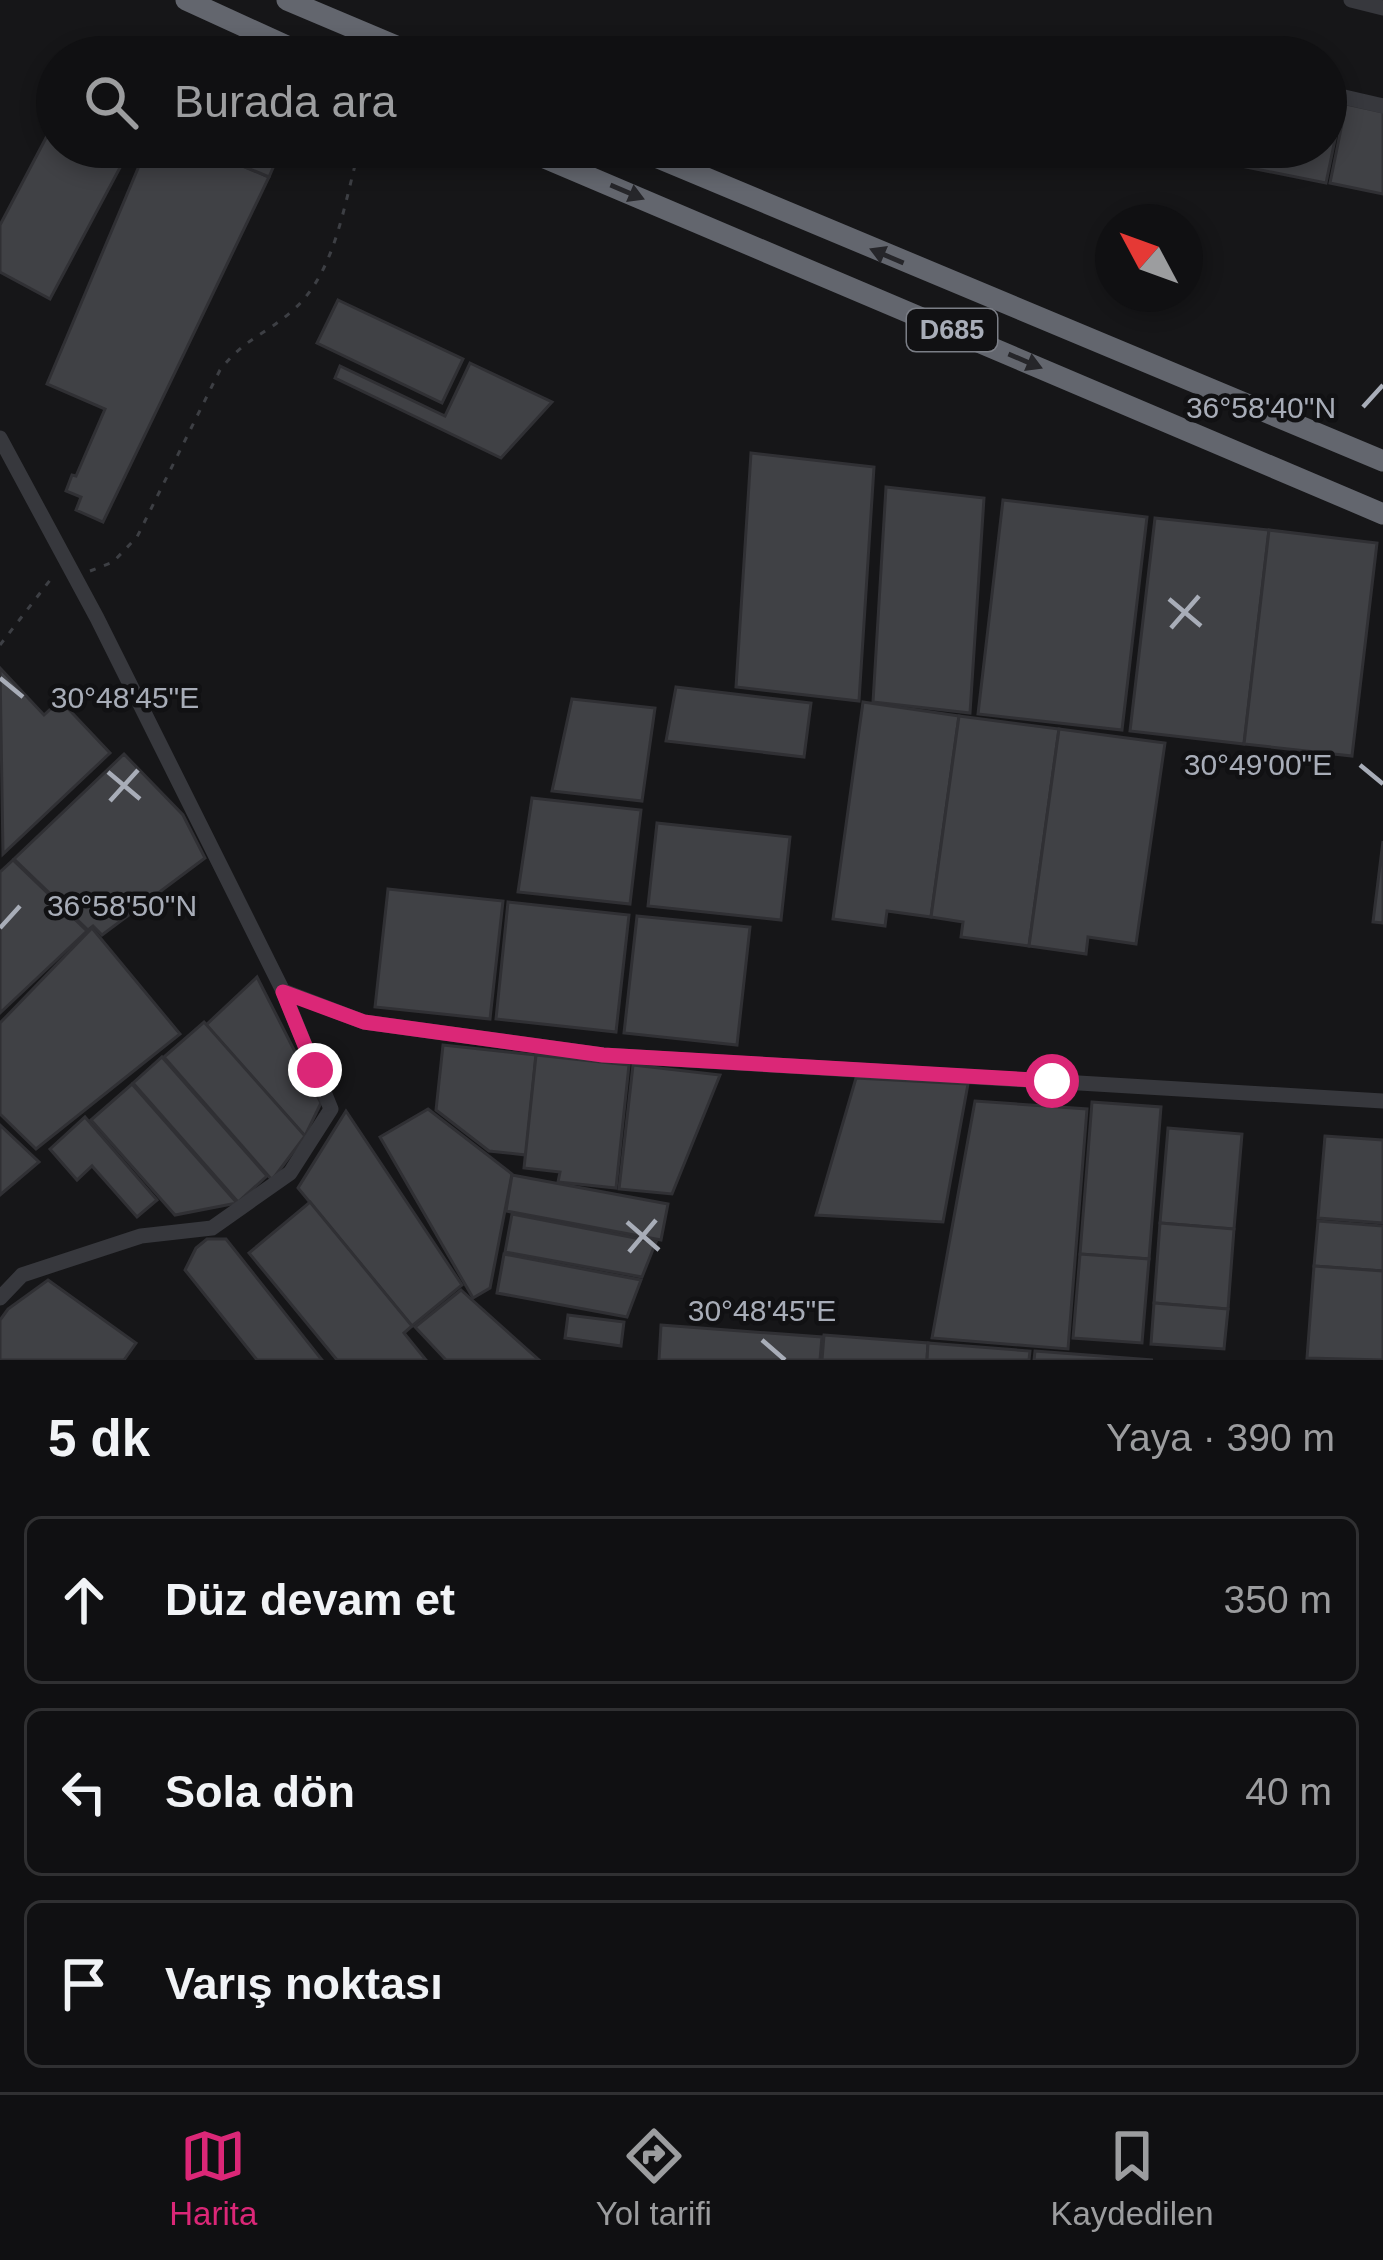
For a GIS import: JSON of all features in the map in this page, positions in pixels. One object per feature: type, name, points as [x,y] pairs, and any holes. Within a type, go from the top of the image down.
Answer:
[{"type":"highway","points":[[186,0],[265,36]]},
{"type":"highway","points":[[287,0],[372,36]]},
{"type":"highway","name":"D685","points":[[568,168],[1383,514]]},
{"type":"highway","name":"D685","points":[[682,168],[1383,461]]},
{"type":"street","points":[[1351,0],[1383,8]]},
{"type":"street","points":[[1347,97],[1383,106]]},
{"type":"street","points":[[0,438],[70,567],[283,992],[331,1109],[290,1173],[212,1228],[141,1236],[22,1275],[0,1298]]},
{"type":"street","points":[[283,992],[364,1022],[603,1055],[1383,1101]]},
{"type":"path","points":[[0,645],[70,567],[113,562],[136,538],[220,370],[238,347],[292,311],[311,288],[331,250],[354,168]]},
{"type":"building","points":[[1347,104],[1383,112],[1383,194],[1330,183],[1333,168],[1347,168]]},
{"type":"building","points":[[36,157],[36,168],[120,168],[50,299],[0,272],[0,225]]},
{"type":"building","points":[[138,168],[248,168],[269,177],[103,522],[76,510],[81,497],[66,491],[105,409],[47,384]]},
{"type":"building","points":[[248,168],[273,168],[269,177]]},
{"type":"building","points":[[1251,168],[1329,168],[1326,183]]},
{"type":"building","points":[[338,300],[463,359],[442,403],[317,343]]},
{"type":"building","points":[[470,363],[552,402],[501,458],[335,378],[340,366],[445,416]]},
{"type":"building","points":[[751,453],[874,467],[859,701],[736,687]]},
{"type":"building","points":[[886,487],[984,498],[970,713],[873,702]]},
{"type":"building","points":[[1003,500],[1147,517],[1122,730],[978,714]]},
{"type":"building","points":[[1155,518],[1269,530],[1244,744],[1130,731]]},
{"type":"building","points":[[1269,530],[1377,543],[1352,756],[1244,744]]},
{"type":"building","points":[[0,668],[44,715],[60,700],[110,753],[3,854]]},
{"type":"building","points":[[676,687],[811,703],[804,757],[666,741]]},
{"type":"building","points":[[572,699],[655,708],[642,801],[552,791]]},
{"type":"building","points":[[863,702],[959,716],[931,917],[887,911],[885,926],[833,919]]},
{"type":"building","points":[[959,716],[1059,729],[1029,946],[961,937],[963,922],[931,917]]},
{"type":"building","points":[[1059,729],[1165,743],[1136,944],[1088,937],[1086,954],[1029,946]]},
{"type":"building","points":[[124,754],[183,815],[205,858],[102,935],[93,926],[88,930],[14,859]]},
{"type":"building","points":[[532,798],[641,810],[630,904],[518,892]]},
{"type":"building","points":[[657,823],[790,837],[781,920],[648,906]]},
{"type":"building","points":[[1383,841],[1383,923],[1373,922]]},
{"type":"building","points":[[13,860],[87,931],[0,1013],[0,872]]},
{"type":"building","points":[[388,889],[503,901],[490,1019],[375,1007]]},
{"type":"building","points":[[508,902],[629,915],[616,1032],[496,1019]]},
{"type":"building","points":[[637,916],[750,927],[737,1045],[624,1033]]},
{"type":"building","points":[[92,928],[180,1034],[36,1149],[0,1114],[0,1023]]},
{"type":"building","points":[[257,977],[321,1103],[305,1136],[206,1025]]},
{"type":"building","points":[[204,1022],[305,1136],[272,1180],[164,1057]]},
{"type":"building","points":[[443,1045],[536,1055],[526,1155],[489,1151],[436,1110]]},
{"type":"building","points":[[536,1055],[629,1065],[616,1188],[558,1182],[560,1172],[524,1168]]},
{"type":"building","points":[[162,1057],[267,1176],[238,1202],[133,1083]]},
{"type":"building","points":[[633,1065],[720,1075],[672,1194],[619,1189]]},
{"type":"building","points":[[856,1078],[968,1084],[943,1222],[816,1215]]},
{"type":"building","points":[[132,1084],[237,1203],[175,1215],[91,1120]]},
{"type":"building","points":[[975,1101],[1087,1109],[1068,1349],[932,1338]]},
{"type":"building","points":[[1092,1102],[1161,1107],[1149,1259],[1080,1254]]},
{"type":"building","points":[[428,1109],[512,1174],[490,1288],[473,1298],[380,1137]]},
{"type":"building","points":[[346,1111],[462,1285],[412,1326],[298,1188]]},
{"type":"building","points":[[85,1117],[157,1200],[137,1217],[92,1166],[77,1180],[50,1149]]},
{"type":"building","points":[[0,1125],[39,1162],[0,1195]]},
{"type":"building","points":[[1168,1128],[1242,1134],[1234,1229],[1160,1223]]},
{"type":"building","points":[[1325,1136],[1383,1140],[1383,1223],[1318,1218]]},
{"type":"building","points":[[512,1175],[668,1204],[661,1240],[506,1211]]},
{"type":"building","points":[[310,1202],[412,1326],[404,1333],[426,1360],[337,1360],[249,1253]]},
{"type":"building","points":[[512,1214],[656,1242],[642,1277],[505,1252]]},
{"type":"building","points":[[1318,1221],[1383,1226],[1383,1271],[1314,1266]]},
{"type":"building","points":[[1160,1223],[1234,1229],[1228,1309],[1154,1303]]},
{"type":"building","points":[[207,1239],[226,1239],[322,1360],[257,1360],[185,1270],[196,1248]]},
{"type":"building","points":[[504,1254],[641,1280],[627,1317],[497,1293]]},
{"type":"building","points":[[1080,1254],[1149,1259],[1142,1343],[1073,1338]]},
{"type":"building","points":[[1314,1266],[1383,1271],[1383,1360],[1307,1358]]},
{"type":"building","points":[[48,1280],[136,1343],[124,1360],[0,1360],[0,1320]]},
{"type":"building","points":[[461,1290],[539,1360],[446,1360],[415,1327]]},
{"type":"building","points":[[1154,1303],[1228,1309],[1224,1349],[1151,1344]]},
{"type":"building","points":[[568,1315],[624,1322],[621,1346],[565,1338]]},
{"type":"building","points":[[661,1325],[822,1337],[820,1360],[659,1360]]},
{"type":"building","points":[[824,1335],[928,1343],[927,1360],[822,1360]]},
{"type":"building","points":[[928,1343],[1030,1351],[1029,1360],[927,1360]]},
{"type":"building","points":[[1035,1351],[1153,1360],[1034,1360]]},
{"type":"route","points":[[315,1070],[283,992],[364,1022],[603,1055],[1052,1081]]}]
